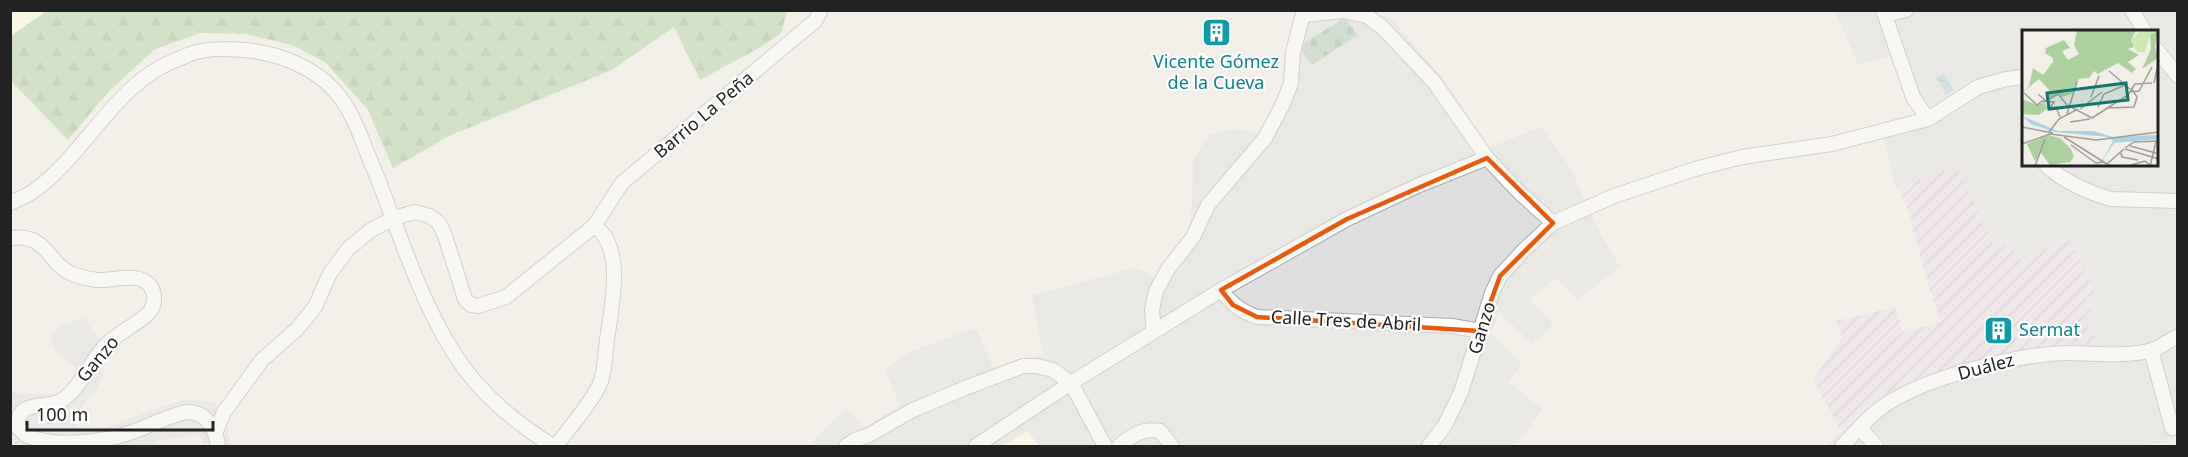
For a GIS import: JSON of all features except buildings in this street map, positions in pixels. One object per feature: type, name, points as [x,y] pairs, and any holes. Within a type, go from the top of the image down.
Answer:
[{"type":"street","name":"Barrio La Peña","points":[[394,218],[415,212],[430,216],[439,223],[465,299],[471,305],[478,306],[506,297],[594,226],[622,183],[791,42],[815,21],[821,10]]},
{"type":"street","points":[[1906,10],[1884,13],[1913,97],[1928,119],[1978,87],[2022,77]]},
{"type":"street","points":[[2132,10],[2144,30]]},
{"type":"street","points":[[1154,332],[1152,310],[1156,291],[1164,276],[1193,237],[1208,206],[1265,138],[1283,104],[1291,83],[1293,52],[1304,13],[1343,11],[1367,16],[1382,27],[1434,82],[1487,158],[1553,223]]},
{"type":"street","points":[[10,203],[34,191],[67,162],[138,84],[160,67],[193,53],[230,49],[268,53],[299,65],[334,90],[355,123],[429,307],[452,351],[474,380],[494,401],[533,434],[554,447],[601,382],[614,284],[612,256],[607,239],[601,230],[594,226]]},
{"type":"street","points":[[2158,50],[2174,60],[2178,76]]},
{"type":"street","name":"Ganzo","points":[[1429,447],[1456,405],[1500,276],[1553,223],[1647,184],[1742,157],[1832,144],[1928,119]]},
{"type":"street","points":[[976,447],[1071,383],[1221,290],[1347,219],[1417,186],[1487,158]]},
{"type":"street","points":[[2047,166],[2054,172],[2102,197],[2178,201]]},
{"type":"street","points":[[218,447],[216,431],[224,412],[262,360],[297,329],[315,307],[330,273],[350,248],[371,230],[394,218]]},
{"type":"street","name":"Ganzo","points":[[10,238],[33,240],[48,250],[68,272],[76,275],[97,280],[143,279],[150,284],[155,298],[152,309],[147,315],[123,330],[105,346],[63,400],[52,405],[30,406],[20,414],[17,420],[18,427],[26,436],[51,441],[97,441],[130,433],[188,411],[202,415],[216,431]]},
{"type":"street","name":"Calle Tres de Abril","points":[[1221,290],[1233,305],[1244,313],[1257,317],[1452,326],[1480,331]]},
{"type":"street","name":"Duález","points":[[1860,428],[1887,404],[1922,386],[1953,375],[2023,357],[2066,353],[2136,353],[2151,350],[2178,336]]},
{"type":"street","points":[[2151,350],[2172,429]]},
{"type":"street","points":[[846,447],[911,411],[1023,366],[1053,370],[1071,383],[1073,391],[1105,447]]},
{"type":"street","points":[[1842,447],[1860,428],[1876,447]]},
{"type":"street","points":[[1119,447],[1135,433],[1150,430],[1164,434],[1172,447]]},
{"type":"highlighted area","points":[[1487,158],[1553,223],[1500,276],[1480,331],[1257,317],[1233,305],[1221,290],[1347,219]]},
{"type":"shaded area","points":[[11,11],[48,11],[11,36]]},
{"type":"shaded area","points":[[1298,11],[1363,11],[1391,18],[1447,83],[1488,148],[1541,127],[1569,166],[1602,236],[1620,267],[1577,300],[1557,278],[1529,299],[1553,325],[1532,344],[1499,312],[1491,333],[1522,365],[1508,382],[1542,409],[1516,446],[809,446],[846,408],[864,428],[900,405],[885,370],[909,352],[976,328],[993,368],[1043,354],[1032,295],[1135,268],[1156,277],[1190,232],[1194,158],[1209,135],[1232,129],[1263,133],[1284,78]]},
{"type":"shaded area","points":[[1835,11],[2177,11],[2177,437],[2163,443],[2132,446],[1826,446],[1861,411],[1900,386],[1928,375],[1978,361],[2083,315],[2085,297],[2095,293],[1995,249],[1963,177],[1937,172],[1896,190],[1880,123],[1916,115],[1906,98],[1890,56],[1858,65]]},
{"type":"shaded area","points":[[1957,167],[1995,249],[2009,244],[2022,261],[2068,238],[2096,293],[2085,297],[2091,311],[2083,315],[2099,348],[1978,361],[1928,375],[1900,386],[1884,396],[1861,411],[1841,430],[1813,380],[1842,337],[1836,321],[1896,307],[1903,332],[1941,322],[1928,285],[1910,216],[1899,189],[1937,172]]},
{"type":"shaded area","points":[[84,317],[101,344],[103,374],[96,390],[83,405],[76,418],[76,428],[98,431],[188,399],[214,402],[226,422],[231,446],[204,446],[200,435],[156,441],[157,446],[20,446],[11,441],[10,393],[56,395],[71,383],[76,368],[53,349],[51,335],[61,326]]},
{"type":"shaded area","points":[[1027,431],[1039,446],[1003,446]]},
{"type":"green space","points":[[48,10],[787,11],[781,34],[700,80],[674,27],[612,70],[451,135],[393,168],[368,110],[325,62],[292,45],[246,34],[201,33],[155,49],[109,91],[68,140],[11,81],[11,36]]},
{"type":"green space","points":[[1345,18],[1358,35],[1312,65],[1299,46]]},
{"type":"water","points":[[1944,74],[1954,90],[1946,95],[1936,78]]},
{"type":"place","name":"Vicente Gómez de la Cueva","points":[[1216,33]]},
{"type":"place","name":"Sermat","points":[[1998,330]]}]
